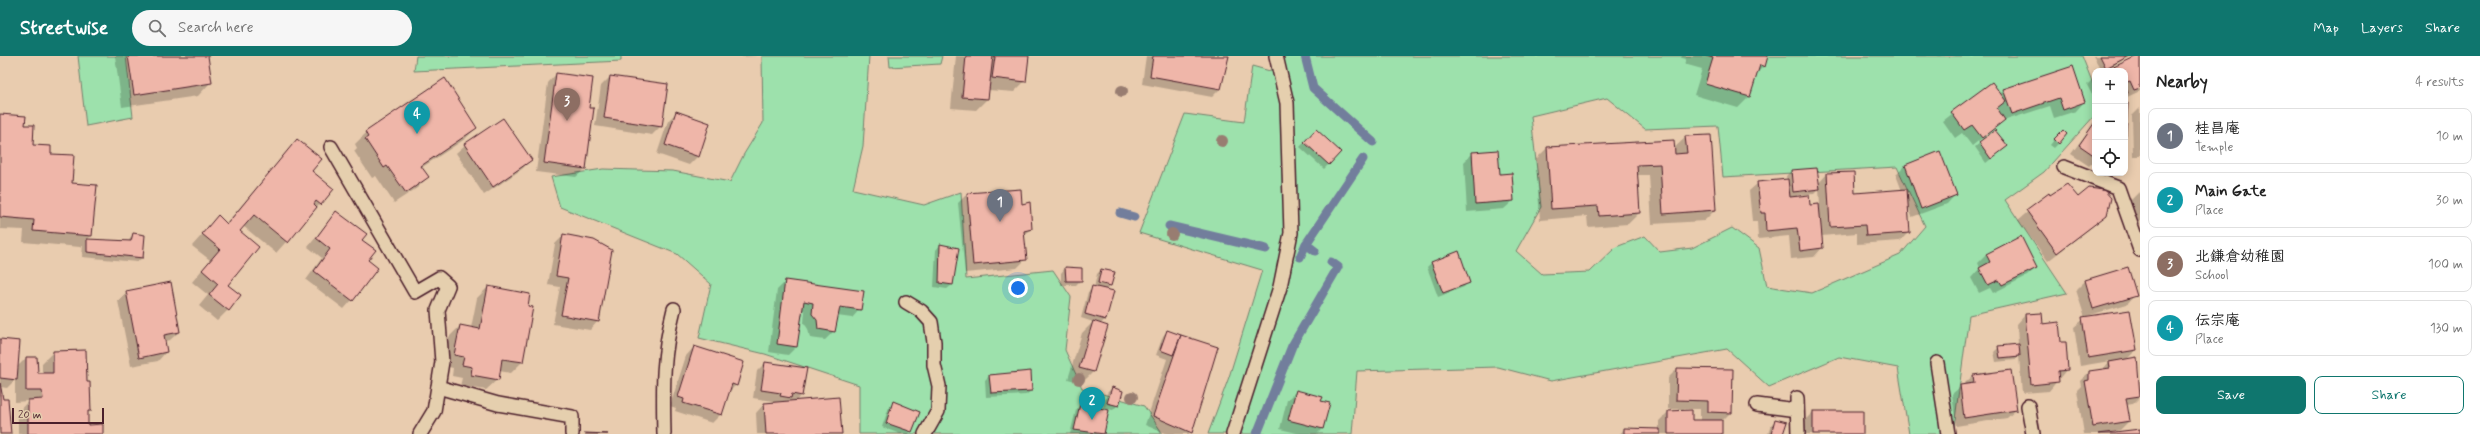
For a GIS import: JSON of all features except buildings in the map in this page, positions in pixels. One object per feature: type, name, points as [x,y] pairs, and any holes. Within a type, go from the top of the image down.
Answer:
[{"type":"lane","points":[[1233,434],[1280,287],[1291,233],[1287,103],[1276,56]]},
{"type":"lane","points":[[331,147],[415,292],[440,278],[448,286],[438,310],[442,362],[434,411],[420,434]]},
{"type":"lane","points":[[2064,167],[2118,188],[2140,250]]},
{"type":"lane","points":[[906,302],[921,311],[931,322],[934,342],[934,365],[939,386],[938,411],[925,434]]},
{"type":"lane","points":[[664,434],[662,372],[666,342],[674,309]]},
{"type":"lane","points":[[1937,363],[1948,434]]},
{"type":"lane","points":[[438,387],[498,404],[572,417],[572,434]]},
{"type":"lane","points":[[1757,405],[1797,404],[1798,434]]},
{"type":"lane","points":[[2028,406],[2032,434]]},
{"type":"green space","points":[[78,56],[126,56],[133,117],[86,126]]},
{"type":"green space","points":[[416,56],[621,56],[621,61],[414,71]]},
{"type":"green space","points":[[762,56],[869,56],[863,146],[853,189],[924,205],[961,192],[966,279],[1053,270],[1071,297],[1065,350],[1082,388],[1144,406],[1161,431],[1161,434],[859,434],[859,385],[765,354],[699,338],[711,284],[677,254],[560,207],[551,177],[603,169],[673,171],[730,182],[744,154],[763,123]]},
{"type":"green space","points":[[889,56],[942,56],[940,64],[890,67]]},
{"type":"green space","points":[[1273,56],[2082,56],[2092,81],[2092,118],[2044,172],[2005,200],[2067,293],[1969,315],[1953,434],[1909,434],[1898,368],[1839,357],[1769,387],[1727,349],[1551,381],[1498,367],[1357,371],[1352,434],[1208,434],[1229,377],[1262,270],[1139,233],[1185,114],[1244,122],[1252,66],[1270,71]],"holes":[[[1607,98],[1645,129],[1718,126],[1723,177],[1897,167],[1925,226],[1900,255],[1812,293],[1767,286],[1759,248],[1732,228],[1692,248],[1660,252],[1645,236],[1616,247],[1590,272],[1542,274],[1516,251],[1541,207],[1531,116]]]},
{"type":"waterway","points":[[1305,56],[1313,88],[1373,142]]},
{"type":"waterway","points":[[1315,251],[1306,244],[1363,159]]},
{"type":"waterway","points":[[1120,213],[1134,217]]},
{"type":"waterway","points":[[1169,226],[1266,249]]},
{"type":"waterway","points":[[1300,257],[1306,244]]},
{"type":"waterway","points":[[1257,434],[1292,346],[1338,267],[1331,262]]},
{"type":"place","name":"北鎌倉幼稚園","points":[[567,121]]},
{"type":"place","name":"伝宗庵","points":[[417,134]]},
{"type":"place","name":"桂昌庵","points":[[1000,222]]},
{"type":"place","name":"Main Gate","points":[[1092,420]]}]
